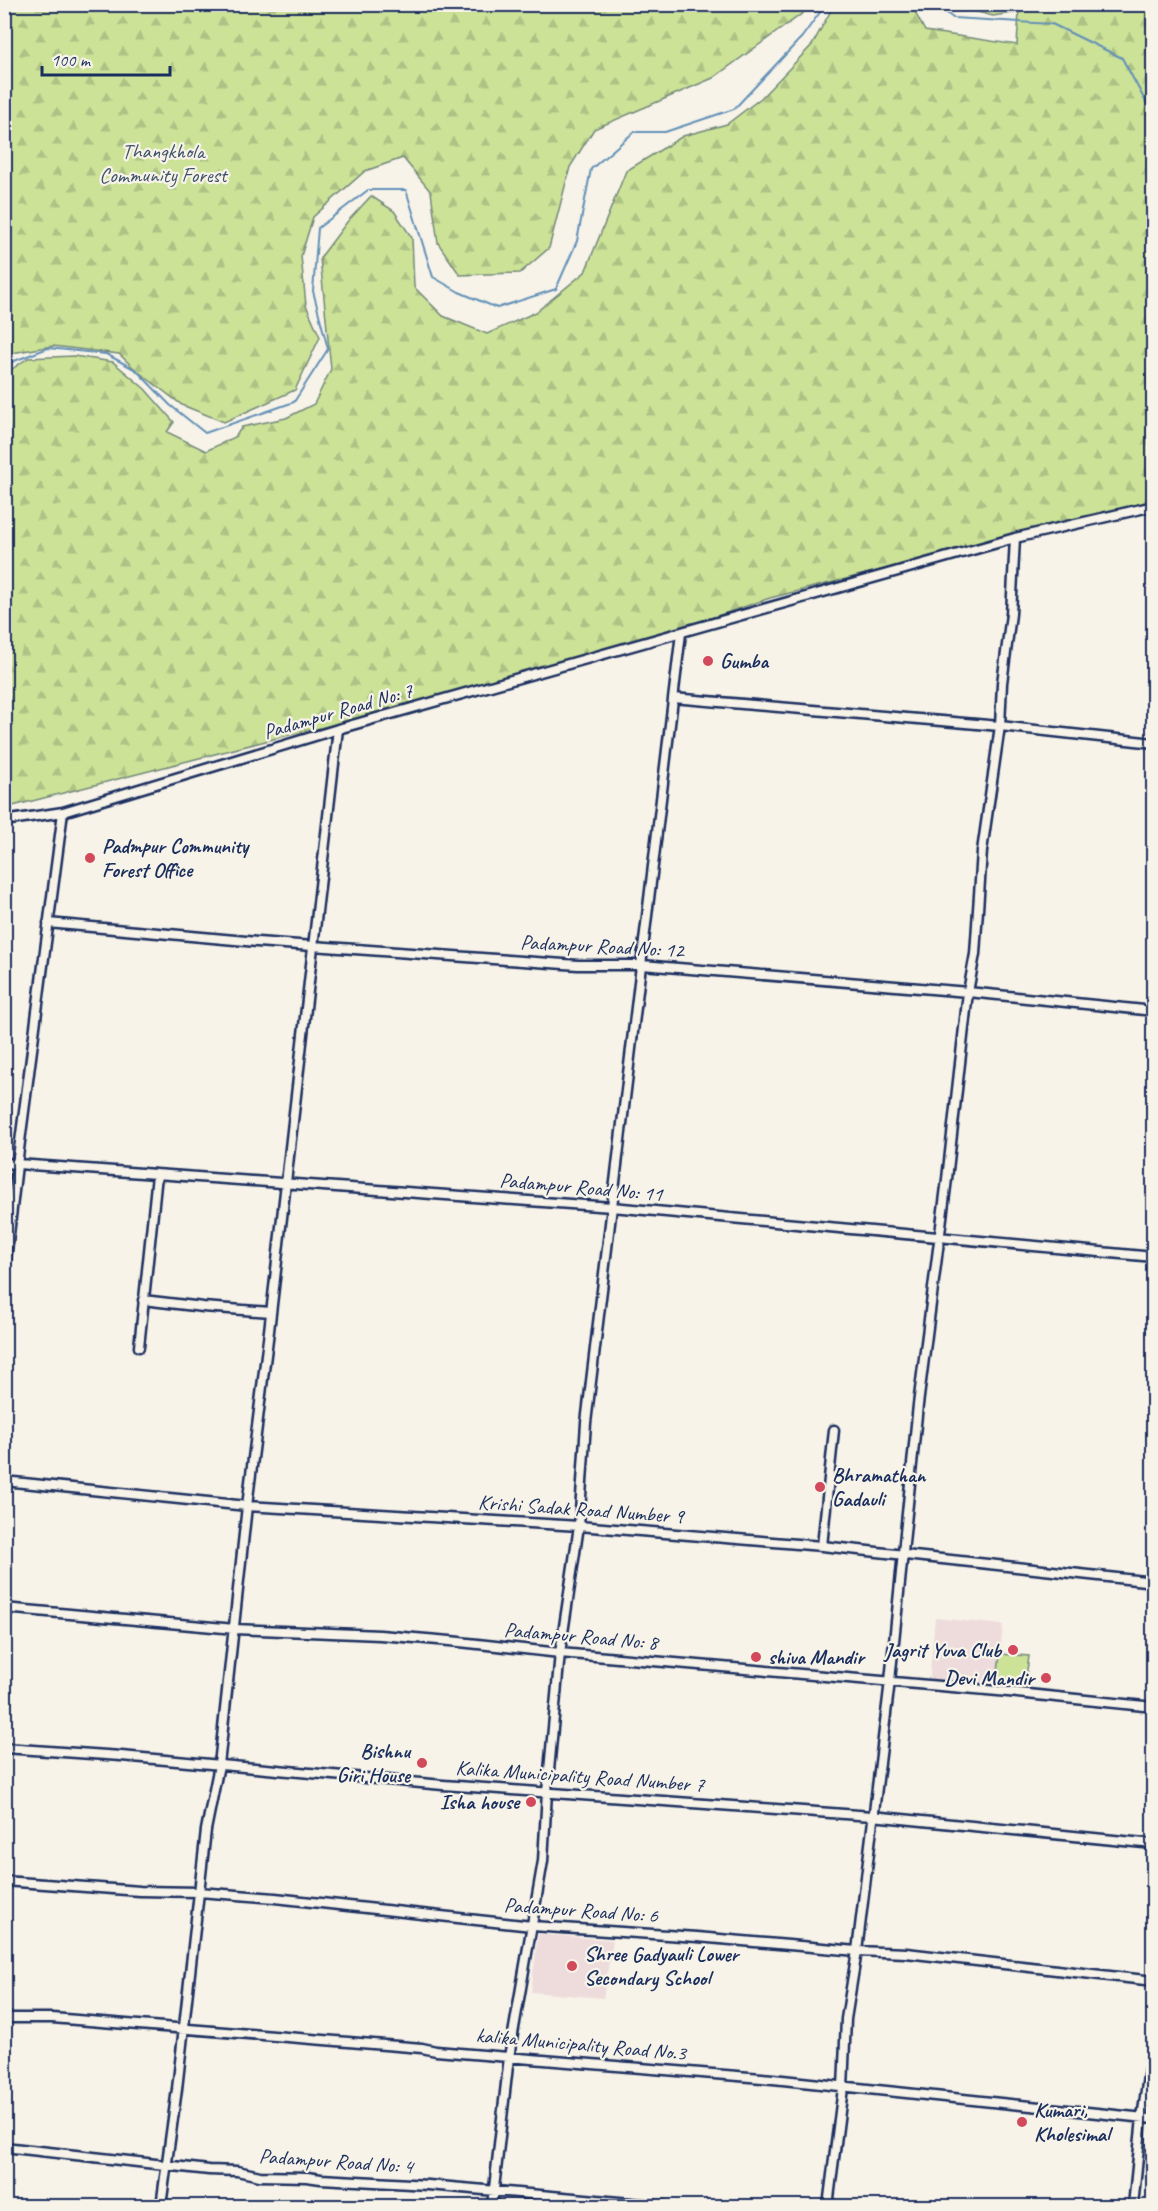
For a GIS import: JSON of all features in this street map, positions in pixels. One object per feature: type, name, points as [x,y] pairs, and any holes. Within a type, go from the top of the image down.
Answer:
[{"type":"street","name":"Padampur Road No: 7","points":[[4,821],[63,812],[338,729],[1016,538],[1154,506]]},
{"type":"street","points":[[828,2206],[843,2088],[846,2019],[857,1951],[890,1681],[902,1555],[968,992],[975,954],[982,851],[1000,726],[1016,538]]},
{"type":"street","points":[[492,2206],[509,2057],[543,1861],[560,1653],[579,1526],[586,1423],[681,633]]},
{"type":"street","points":[[673,698],[1000,726],[1154,743]]},
{"type":"street","points":[[161,2206],[206,1830],[219,1765],[338,729]]},
{"type":"street","points":[[4,1278],[16,1165],[63,812]]},
{"type":"street","name":"Padampur Road No: 12","points":[[48,923],[185,936],[578,965],[642,965],[968,992],[1154,1011]]},
{"type":"street","name":"Padampur Road No: 11","points":[[4,1163],[612,1207],[1154,1257]]},
{"type":"street","points":[[139,1347],[158,1175]]},
{"type":"street","points":[[143,1300],[271,1312]]},
{"type":"street","points":[[822,1546],[834,1430]]},
{"type":"street","name":"Krishi Sadak Road Number 9","points":[[4,1481],[247,1506],[579,1526],[822,1546],[1154,1582]]},
{"type":"street","name":"Padampur Road No: 8","points":[[4,1608],[235,1629],[380,1635],[1154,1707]]},
{"type":"street","name":"Kalika Municipality Road Number 7","points":[[4,1748],[121,1756],[406,1782],[872,1816],[1154,1844]]},
{"type":"street","name":"Padampur Road No: 6","points":[[4,1881],[140,1891],[199,1892],[296,1900],[532,1926],[906,1953],[1154,1981]]},
{"type":"street","name":"kalika Municipality Road No.3","points":[[4,2018],[52,2018],[422,2048],[773,2079],[1154,2119]]},
{"type":"street","points":[[1133,2206],[1142,2118],[1154,2036]]},
{"type":"street","name":"Padampur Road No: 4","points":[[4,2147],[237,2171],[261,2176],[428,2185],[665,2206]]},
{"type":"shaded area","points":[[935,1618],[1003,1625],[996,1690],[929,1684]]},
{"type":"shaded area","name":"Shree Gadyauli Lower Secondary School","points":[[538,1934],[613,1940],[603,1998],[531,1992]]},
{"type":"green space","name":"Thangkhola Community Forest","points":[[5,4],[814,5],[713,78],[594,129],[570,167],[549,248],[520,273],[460,275],[438,243],[431,192],[403,158],[365,171],[313,217],[301,256],[306,305],[320,337],[295,390],[224,422],[182,405],[119,354],[53,346],[5,354]]},
{"type":"green space","points":[[834,5],[911,5],[925,31],[1017,45],[1019,12],[993,16],[950,5],[1153,5],[1153,504],[770,598],[529,680],[281,737],[5,808],[5,374],[28,358],[74,356],[113,362],[145,389],[174,422],[167,432],[206,451],[235,437],[242,427],[286,418],[314,404],[331,369],[320,258],[347,222],[371,196],[394,211],[412,238],[414,287],[443,316],[487,334],[536,312],[585,272],[626,171],[683,136],[727,124],[761,98],[812,45]]},
{"type":"green space","points":[[1000,1654],[1029,1656],[1024,1693],[996,1690]]},
{"type":"waterway","points":[[4,365],[48,348],[106,354],[136,370],[170,405],[205,433],[294,402],[328,349],[313,291],[318,228],[368,190],[406,190],[433,277],[459,292],[497,308],[556,289],[577,241],[591,169],[634,132],[665,132],[734,109],[802,37],[826,4]]},
{"type":"waterway","points":[[934,4],[953,18],[1052,24],[1122,58],[1154,117]]},
{"type":"place","name":"Gumba","points":[[708,661]]},
{"type":"place","name":"Padmpur Community Forest Office","points":[[90,858]]},
{"type":"place","name":"Bhramathan Gadauli","points":[[820,1487]]},
{"type":"place","name":"Jagrit Yuva Club","points":[[1013,1650]]},
{"type":"place","name":"shiva Mandir","points":[[756,1657]]},
{"type":"place","name":"Devi Mandir","points":[[1046,1678]]},
{"type":"place","name":"Bishnu Giri House","points":[[422,1763]]},
{"type":"place","name":"Isha house","points":[[531,1802]]},
{"type":"place","name":"Shree Gadyauli Lower Secondary School","points":[[572,1966]]},
{"type":"place","name":"Kumari, Kholesimal","points":[[1022,2122]]}]
